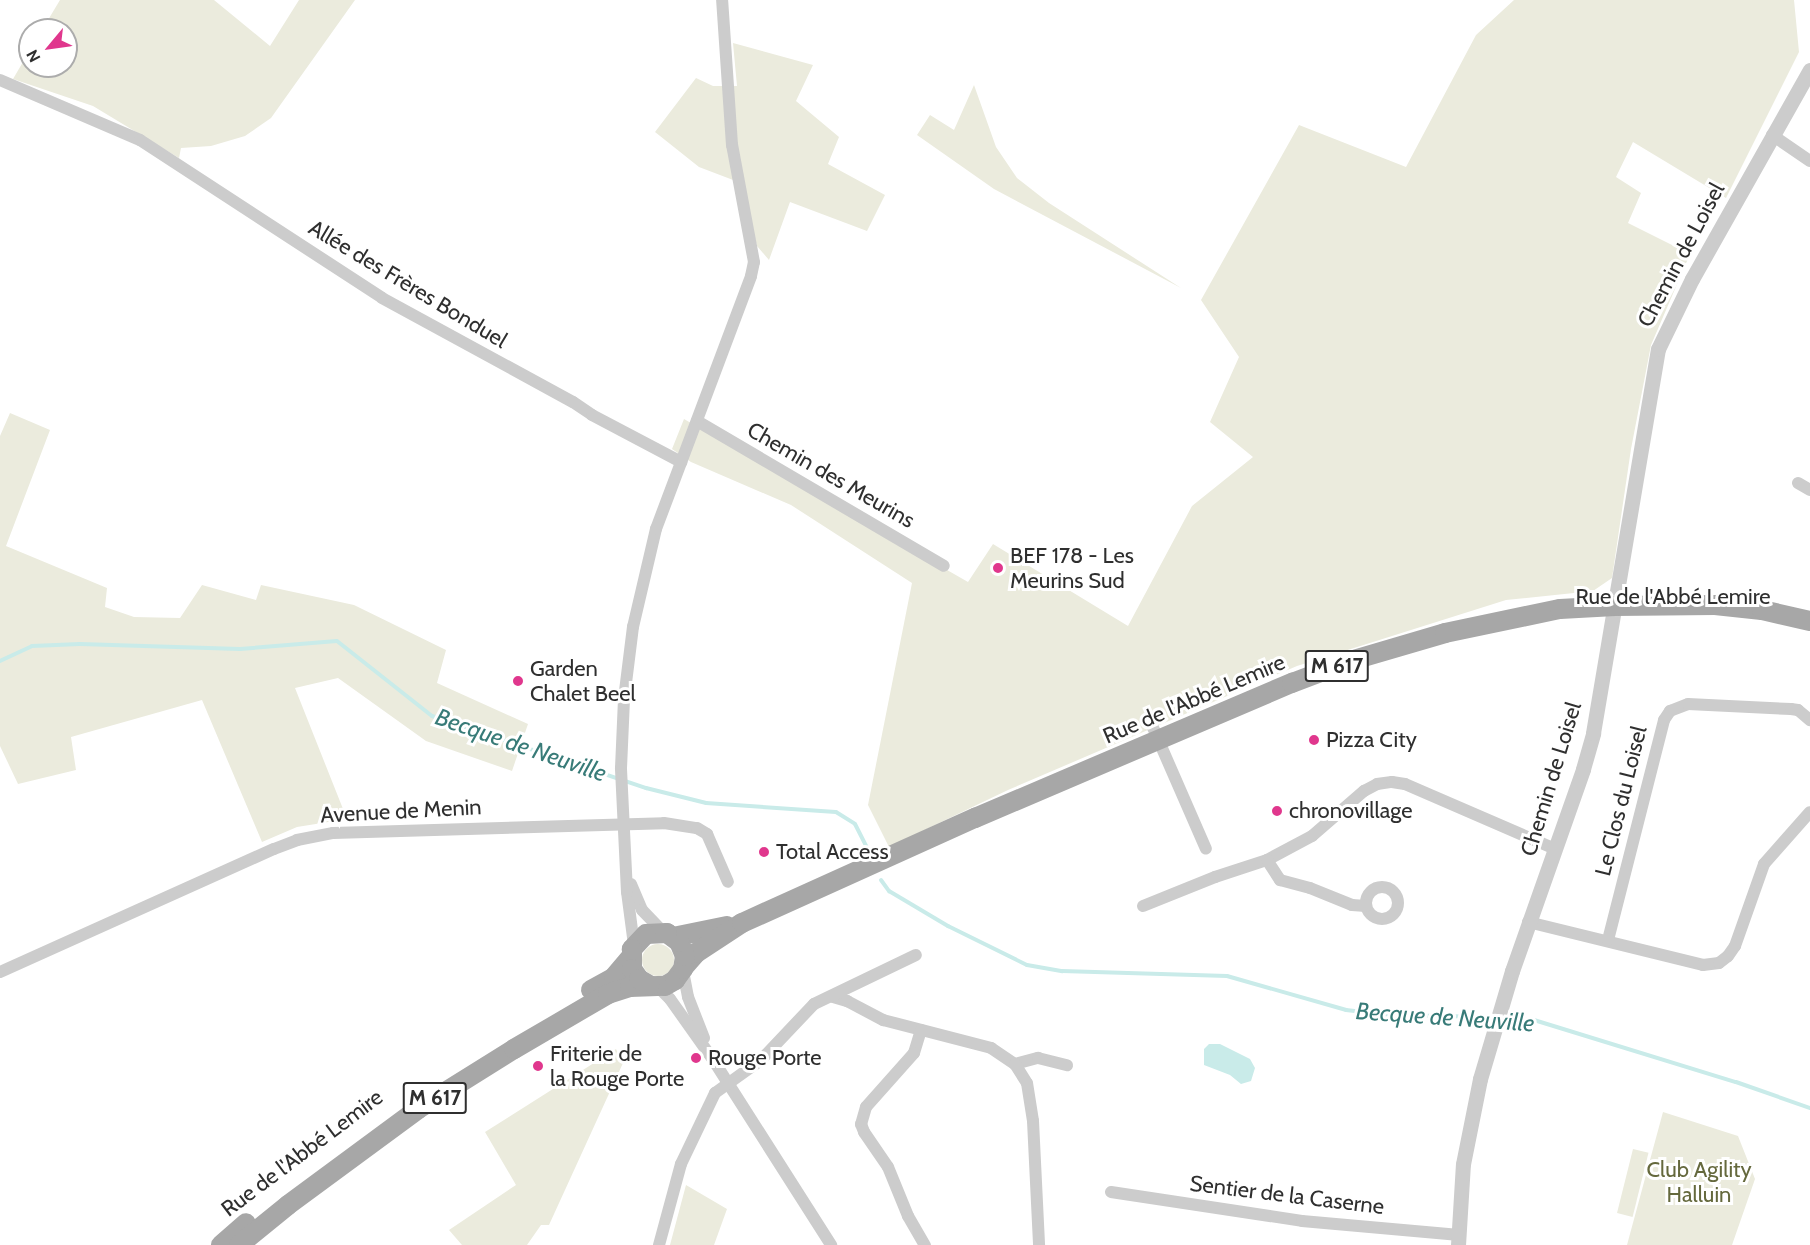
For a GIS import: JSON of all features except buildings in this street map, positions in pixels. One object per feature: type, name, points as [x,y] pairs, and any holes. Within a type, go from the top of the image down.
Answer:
[{"type":"main road","name":"Rue de l'Abbé Lemire","points":[[239,1245],[323,1179],[449,1089],[603,996],[630,987],[672,982],[696,953],[742,923],[894,857],[980,828],[1157,737],[1305,690],[1399,657],[1516,627],[1614,612],[1810,622]]},
{"type":"main road","name":"Rue de l'Abbé Lemire","points":[[221,1245],[280,1196],[412,1099],[609,980],[646,934],[668,934],[742,923]]},
{"type":"main road","points":[[668,934],[684,952],[683,969]]},
{"type":"main road","points":[[632,951],[636,976],[653,986]]},
{"type":"street","points":[[632,951],[621,768],[624,699],[637,605],[656,530],[751,276],[754,262],[732,145],[723,0]]},
{"type":"street","name":"Chemin de Loisel","points":[[1458,1240],[1460,1188],[1467,1134],[1503,1000],[1591,741],[1658,349],[1692,279],[1810,70]]},
{"type":"street","name":"Allée des Frères Bonduel","points":[[0,81],[121,131],[169,156],[382,298],[681,462]]},
{"type":"street","points":[[1772,135],[1810,161]]},
{"type":"street","name":"Chemin des Meurins","points":[[697,421],[944,566]]},
{"type":"street","points":[[1798,483],[1810,490]]},
{"type":"street","name":"Le Clos du Loisel","points":[[1608,940],[1667,715],[1676,707],[1688,704],[1791,709],[1798,710],[1810,720]]},
{"type":"street","points":[[1157,737],[1206,849]]},
{"type":"street","points":[[1143,906],[1215,877],[1267,860],[1312,836],[1364,791],[1377,784],[1392,782],[1405,784],[1554,849]]},
{"type":"street","points":[[1528,922],[1703,965],[1714,964],[1724,960],[1735,946],[1764,864],[1810,812]]},
{"type":"street","name":"Avenue de Menin","points":[[0,972],[274,849],[310,837],[373,831],[664,823],[697,828],[707,834],[728,882]]},
{"type":"street","points":[[1267,860],[1280,880],[1310,888],[1352,905],[1366,906]]},
{"type":"street","points":[[627,871],[642,910],[668,934]]},
{"type":"street","points":[[660,1245],[684,1157],[710,1098],[727,1082],[761,1060],[808,1008],[820,1000],[833,997],[850,984],[916,955]]},
{"type":"street","points":[[683,969],[690,1005],[712,1058]]},
{"type":"street","points":[[653,986],[670,999],[712,1058],[831,1245]]},
{"type":"street","points":[[833,997],[847,1001],[883,1020],[991,1048],[1015,1064],[1027,1083],[1033,1121],[1039,1245]]},
{"type":"street","points":[[921,1030],[914,1053],[866,1107],[861,1124],[888,1167],[908,1215],[925,1245]]},
{"type":"street","points":[[1015,1064],[1038,1058],[1067,1065]]},
{"type":"street","name":"Sentier de la Caserne","points":[[1111,1192],[1302,1221],[1458,1240]]},
{"type":"green space","points":[[60,0],[214,0],[270,46],[299,0],[355,0],[271,118],[245,136],[211,146],[181,148],[179,158],[93,106],[13,79],[18,70],[18,78],[78,78],[78,18],[49,18]]},
{"type":"green space","points":[[1514,0],[1794,0],[1799,52],[1726,198],[1633,142],[1616,177],[1641,193],[1628,223],[1690,254],[1651,345],[1631,449],[1612,578],[1593,591],[1506,600],[1297,666],[1008,790],[889,847],[868,805],[912,583],[791,505],[691,462],[672,449],[684,419],[968,582],[993,544],[1128,626],[1192,506],[1253,457],[1210,422],[1239,357],[1201,300],[1299,125],[1406,167],[1476,35]]},
{"type":"green space","points":[[733,43],[813,65],[796,101],[839,137],[828,164],[885,195],[867,231],[790,202],[769,260],[757,246],[741,183],[699,167],[655,132],[696,78],[713,86],[737,86]]},
{"type":"green space","points":[[974,85],[996,147],[1017,178],[1049,203],[1181,288],[994,189],[917,135],[930,115],[954,130]]},
{"type":"green space","points":[[10,413],[50,430],[6,546],[107,588],[105,607],[134,617],[180,618],[202,585],[256,600],[261,585],[354,605],[446,650],[437,683],[528,724],[512,771],[426,741],[338,678],[295,688],[347,819],[297,827],[262,842],[202,700],[71,737],[76,770],[18,784],[0,746],[0,436]]},
{"type":"green space","points":[[658,944],[669,949],[674,960],[669,971],[658,976],[647,971],[642,960],[647,949]]},
{"type":"green space","points":[[616,1049],[623,1063],[549,1225],[541,1225],[527,1245],[462,1245],[449,1230],[516,1185],[485,1132]]},
{"type":"green space","name":"Club Agility Halluin","points":[[1663,1112],[1738,1136],[1755,1179],[1732,1245],[1627,1245]]},
{"type":"green space","points":[[1633,1149],[1649,1153],[1633,1217],[1617,1213]]},
{"type":"green space","points":[[686,1185],[727,1209],[714,1245],[670,1245]]},
{"type":"water","points":[[1209,1044],[1220,1044],[1250,1059],[1255,1068],[1251,1081],[1241,1084],[1230,1075],[1204,1065],[1204,1049]]},
{"type":"waterway","name":"Becque de Neuville","points":[[0,661],[32,646],[80,644],[240,649],[337,641],[432,716],[646,788],[706,803],[836,812],[855,824],[867,848]]},
{"type":"waterway","name":"Becque de Neuville","points":[[881,880],[889,891],[948,926],[1027,965],[1062,971],[1227,976],[1346,1010],[1389,1015],[1493,1017]]},
{"type":"waterway","name":"Becque de Neuville","points":[[1501,1017],[1534,1020],[1736,1082],[1810,1108]]},
{"type":"place","name":"BEF 178 - Les Meurins Sud","points":[[998,568]]},
{"type":"place","name":"Garden Chalet Beel","points":[[518,681]]},
{"type":"place","name":"Pizza City","points":[[1314,740]]},
{"type":"place","name":"chronovillage","points":[[1277,811]]},
{"type":"place","name":"Total Access","points":[[764,852]]},
{"type":"place","name":"Rouge Porte","points":[[696,1058]]},
{"type":"place","name":"Friterie de la Rouge Porte","points":[[538,1066]]}]
